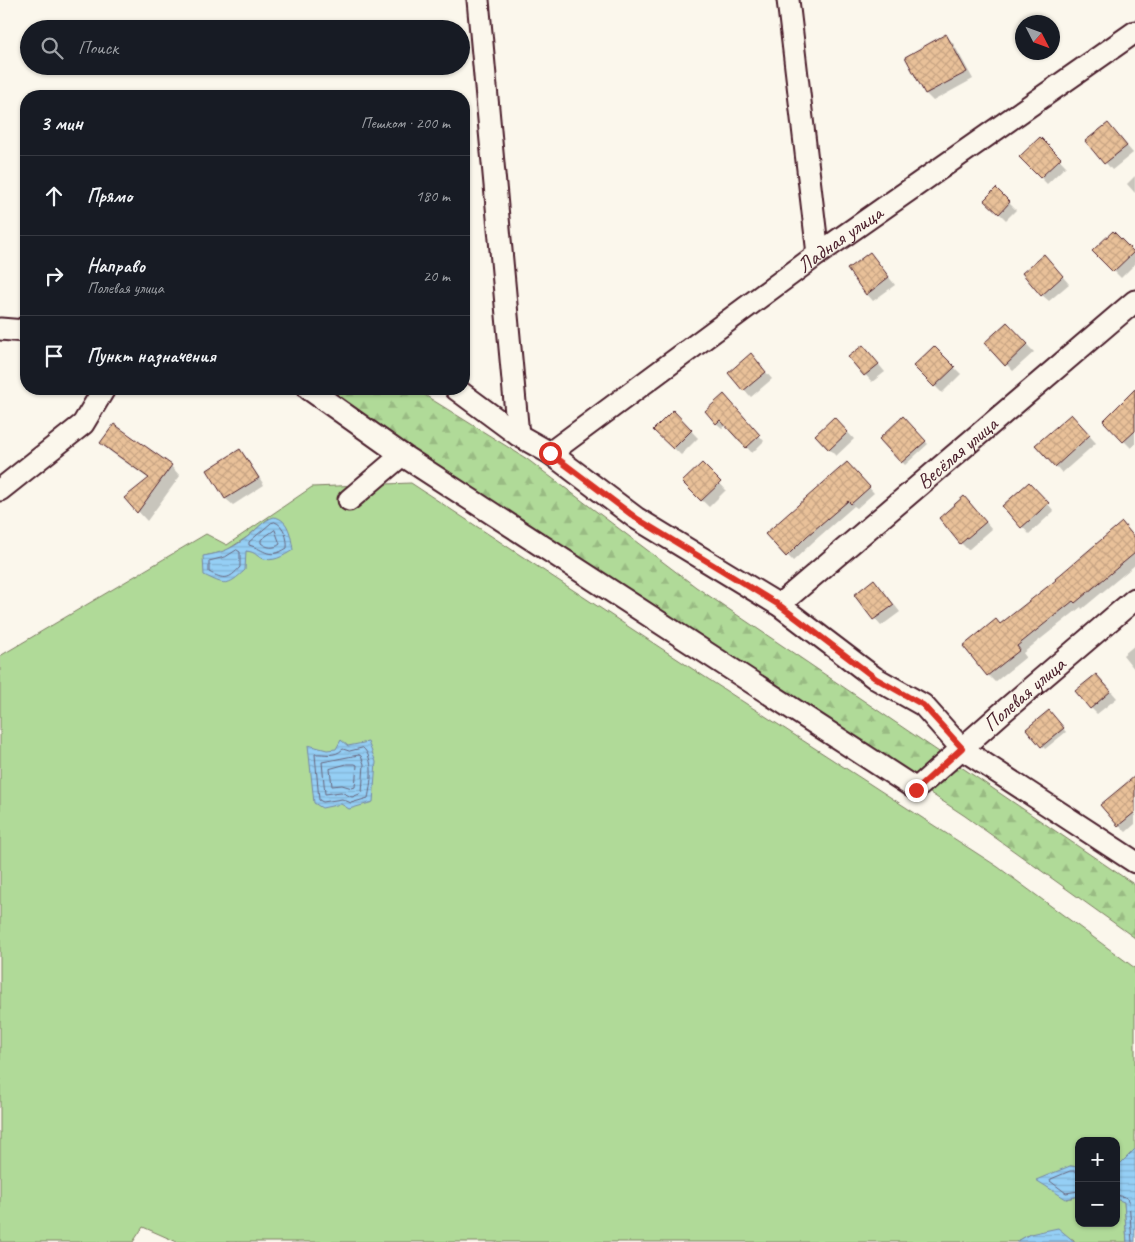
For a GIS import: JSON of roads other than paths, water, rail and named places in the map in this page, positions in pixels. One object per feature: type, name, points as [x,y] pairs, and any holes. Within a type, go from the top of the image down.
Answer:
[{"type":"street","points":[[478,0],[518,435]]},
{"type":"street","points":[[788,0],[818,254]]},
{"type":"street","name":"Ладная улица","points":[[550,453],[818,254],[1135,32]]},
{"type":"street","name":"Весёлая улица","points":[[779,605],[1135,301]]},
{"type":"street","points":[[0,329],[20,330]]},
{"type":"street","points":[[0,490],[82,424],[100,395]]},
{"type":"street","points":[[317,395],[402,455],[349,500]]},
{"type":"street","points":[[464,395],[518,435],[550,453],[636,518],[779,605],[875,678],[923,705],[962,748],[1131,854]]},
{"type":"street","name":"Полевая улица","points":[[402,455],[916,790],[1135,599]]},
{"type":"water","points":[[274,517],[279,518],[286,525],[293,550],[270,560],[246,551],[245,570],[230,582],[217,581],[204,575],[203,556],[231,548]]},
{"type":"water","points":[[341,740],[348,746],[368,742],[376,762],[373,802],[349,809],[341,804],[322,808],[314,803],[308,745],[327,750],[336,749]]},
{"type":"water","points":[[1135,1149],[1135,1242],[1127,1242],[1124,1202],[1120,1200],[1120,1164]]},
{"type":"water","points":[[1070,1166],[1075,1167],[1075,1197],[1066,1199],[1036,1180]]},
{"type":"water","points":[[1058,1228],[1075,1242],[1016,1242],[1030,1234]]}]
